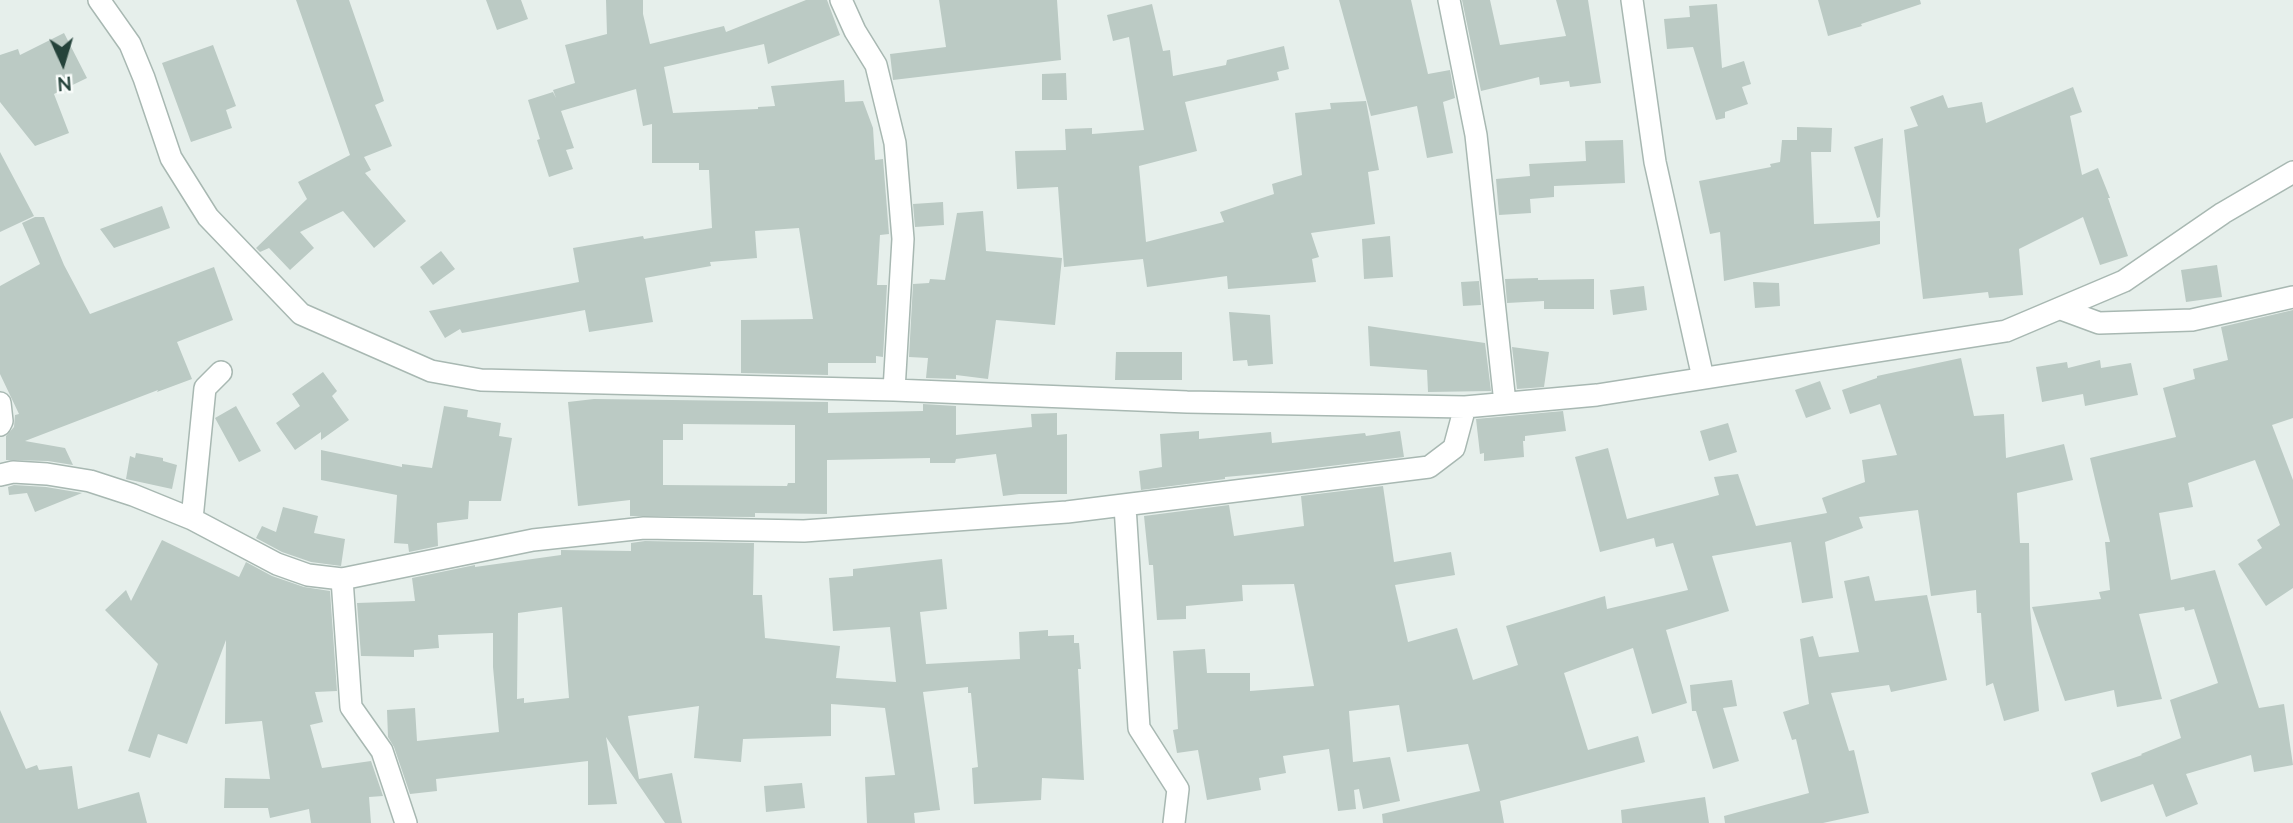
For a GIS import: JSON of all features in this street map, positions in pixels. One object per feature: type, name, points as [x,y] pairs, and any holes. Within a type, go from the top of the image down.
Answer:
[{"type":"street","points":[[99,0],[130,44],[171,158],[208,217],[301,314],[431,371],[481,380],[894,390],[1187,402],[1465,407],[1597,395],[2007,331],[2124,281],[2222,213],[2293,172]]},
{"type":"street","points":[[841,0],[876,65],[895,143],[903,239],[894,390]]},
{"type":"street","points":[[1449,0],[1476,135],[1505,403]]},
{"type":"street","points":[[1633,0],[1655,162],[1703,378]]},
{"type":"street","points":[[2061,309],[2099,323],[2192,320],[2293,298]]},
{"type":"street","points":[[191,519],[205,388],[221,372]]},
{"type":"street","points":[[0,403],[0,425]]},
{"type":"street","points":[[0,475],[13,472],[47,474],[90,481],[134,495],[191,519],[278,564],[308,575],[342,579],[533,540],[644,528],[804,531],[1041,514],[1125,506],[1429,467],[1454,448],[1465,407]]},
{"type":"street","points":[[1125,506],[1139,728],[1178,789],[1174,823]]},
{"type":"street","points":[[342,579],[351,707],[382,751],[406,823]]},
{"type":"building","points":[[296,0],[349,0],[384,101],[375,105],[392,146],[364,157],[371,170],[365,173],[406,221],[374,248],[343,211],[300,232],[314,248],[290,270],[269,248],[260,252],[256,248],[307,199],[298,182],[350,155]]},
{"type":"building","points":[[486,0],[521,0],[528,19],[497,30]]},
{"type":"building","points":[[606,0],[643,0],[643,14],[650,44],[724,26],[726,32],[806,0],[827,0],[840,35],[768,64],[764,44],[664,67],[673,113],[775,106],[771,86],[844,80],[845,102],[863,101],[873,128],[875,160],[883,159],[889,234],[880,235],[877,285],[887,285],[883,357],[876,356],[876,363],[828,363],[828,375],[741,373],[741,320],[813,319],[799,228],[755,231],[757,258],[710,262],[711,266],[645,278],[653,322],[589,332],[585,310],[462,333],[460,329],[445,338],[429,311],[579,282],[573,248],[712,228],[709,170],[699,170],[699,163],[652,163],[652,124],[643,126],[636,89],[561,111],[574,148],[566,150],[573,169],[549,177],[528,100],[553,92],[556,98],[553,90],[575,83],[565,45],[607,34]]},
{"type":"building","points":[[939,0],[1057,0],[1061,60],[893,80],[890,54],[946,47]]},
{"type":"building","points":[[1339,0],[1411,0],[1428,74],[1450,70],[1455,98],[1443,102],[1453,153],[1427,158],[1417,106],[1371,116]]},
{"type":"building","points":[[1462,0],[1490,0],[1500,45],[1566,36],[1556,0],[1588,0],[1601,83],[1570,87],[1569,81],[1540,85],[1539,77],[1481,91]]},
{"type":"building","points":[[1818,0],[1920,0],[1921,4],[1828,36]]},
{"type":"building","points":[[1152,4],[1163,51],[1170,50],[1173,76],[1226,65],[1227,60],[1284,46],[1289,69],[1277,72],[1279,80],[1185,102],[1197,151],[1139,166],[1146,242],[1224,222],[1220,212],[1274,194],[1272,184],[1302,175],[1295,113],[1331,109],[1330,103],[1366,101],[1379,170],[1368,172],[1375,224],[1311,233],[1319,257],[1312,259],[1316,282],[1228,289],[1227,276],[1147,287],[1143,259],[1064,267],[1058,187],[1017,189],[1015,151],[1066,150],[1065,129],[1092,128],[1092,134],[1144,130],[1129,37],[1113,41],[1107,15]]},
{"type":"building","points":[[1717,4],[1722,68],[1744,61],[1751,84],[1742,87],[1748,104],[1725,112],[1725,118],[1716,120],[1693,47],[1667,49],[1664,19],[1690,17],[1689,6]]},
{"type":"building","points":[[64,33],[87,78],[54,94],[69,133],[35,146],[0,102],[0,55],[18,49],[20,55]]},
{"type":"building","points":[[213,45],[236,106],[226,110],[232,128],[191,142],[162,63]]},
{"type":"building","points":[[1066,73],[1067,100],[1042,100],[1042,74]]},
{"type":"building","points":[[2073,87],[2082,112],[2070,116],[2082,175],[2098,168],[2128,256],[2100,265],[2083,217],[2019,249],[2023,295],[1989,298],[1988,292],[1923,299],[1904,130],[1918,126],[1910,107],[1943,95],[1948,108],[1982,102],[1986,123]]},
{"type":"building","points":[[1797,127],[1832,128],[1831,152],[1811,152],[1814,224],[1880,221],[1880,244],[1724,281],[1720,232],[1710,234],[1699,181],[1771,167],[1770,164],[1780,162],[1782,140],[1797,140]]},
{"type":"building","points":[[1883,138],[1880,217],[1877,218],[1854,147]]},
{"type":"building","points":[[1623,140],[1625,183],[1554,186],[1554,197],[1530,199],[1531,213],[1499,215],[1496,179],[1530,176],[1529,164],[1586,161],[1585,141]]},
{"type":"building","points":[[0,152],[34,216],[0,232]]},
{"type":"building","points":[[943,202],[944,225],[915,227],[913,204]]},
{"type":"building","points":[[162,206],[170,228],[114,248],[100,229]]},
{"type":"building","points":[[983,211],[986,251],[1062,258],[1055,325],[996,320],[988,379],[956,375],[956,379],[926,378],[928,358],[909,357],[913,284],[929,283],[930,279],[945,280],[957,213]]},
{"type":"building","points":[[35,217],[44,217],[64,265],[90,314],[214,267],[233,320],[177,342],[192,379],[25,441],[65,448],[73,465],[48,461],[6,460],[6,436],[14,427],[15,415],[19,414],[0,374],[0,286],[40,264],[22,223]]},
{"type":"building","points":[[1390,236],[1393,277],[1364,279],[1362,239]]},
{"type":"building","points":[[441,251],[455,269],[433,285],[420,267]]},
{"type":"building","points":[[2217,265],[2222,297],[2186,302],[2181,270]]},
{"type":"building","points":[[1505,279],[1594,279],[1594,309],[1544,309],[1544,301],[1507,303]]},
{"type":"building","points":[[1479,281],[1481,305],[1463,306],[1461,282]]},
{"type":"building","points":[[1753,282],[1779,283],[1780,306],[1755,308]]},
{"type":"building","points":[[1644,286],[1647,310],[1613,315],[1610,290]]},
{"type":"building","points":[[2293,310],[2293,418],[2272,425],[2293,480],[2293,588],[2266,606],[2238,564],[2262,548],[2257,540],[2280,525],[2255,460],[2188,483],[2193,507],[2159,513],[2171,580],[2215,570],[2259,708],[2284,704],[2293,765],[2254,772],[2251,755],[2186,774],[2198,804],[2166,817],[2153,784],[2101,802],[2091,773],[2181,738],[2170,700],[2218,683],[2194,609],[2185,611],[2184,607],[2139,614],[2162,699],[2117,707],[2114,690],[2065,701],[2032,607],[2101,599],[2099,592],[2110,590],[2105,542],[2110,542],[2090,458],[2176,437],[2163,388],[2195,379],[2193,369],[2228,360],[2221,327]]},
{"type":"building","points":[[1229,312],[1270,315],[1273,364],[1248,366],[1247,360],[1233,361]]},
{"type":"building","points":[[1368,326],[1485,343],[1491,391],[1428,392],[1427,370],[1370,366]]},
{"type":"building","points":[[1512,347],[1549,352],[1544,387],[1517,389]]},
{"type":"building","points":[[1116,352],[1182,352],[1182,380],[1115,380]]},
{"type":"building","points":[[1961,358],[1974,416],[2004,414],[2006,458],[2064,444],[2073,480],[2017,493],[2020,543],[2029,543],[2030,607],[2039,711],[2004,721],[1993,683],[1986,686],[1981,613],[1977,613],[1976,590],[1931,596],[1918,510],[1859,517],[1863,528],[1825,542],[1833,598],[1802,603],[1791,542],[1712,556],[1729,611],[1666,630],[1687,703],[1652,714],[1633,648],[1564,673],[1588,750],[1638,736],[1645,762],[1500,801],[1504,823],[1383,823],[1382,814],[1480,791],[1468,744],[1407,752],[1399,705],[1349,711],[1353,762],[1390,757],[1400,801],[1363,809],[1359,789],[1354,790],[1356,809],[1338,811],[1329,749],[1283,756],[1286,773],[1259,778],[1261,790],[1207,800],[1198,750],[1177,753],[1173,730],[1178,729],[1173,651],[1205,649],[1207,673],[1250,673],[1250,691],[1314,686],[1294,584],[1242,585],[1243,601],[1186,606],[1186,619],[1157,620],[1153,565],[1149,565],[1144,516],[1229,505],[1234,536],[1304,526],[1301,496],[1383,486],[1394,562],[1451,552],[1455,575],[1395,585],[1408,642],[1457,628],[1473,680],[1518,665],[1506,626],[1605,596],[1607,609],[1688,590],[1673,543],[1656,547],[1654,538],[1600,552],[1575,457],[1608,448],[1627,519],[1719,495],[1714,477],[1738,474],[1756,526],[1827,513],[1822,498],[1865,482],[1862,460],[1897,455],[1880,404],[1850,414],[1842,390],[1877,376]]},
{"type":"building","points":[[2100,360],[2101,368],[2131,363],[2138,395],[2085,406],[2083,394],[2042,402],[2036,367],[2067,362],[2068,368]]},
{"type":"building","points":[[323,372],[337,391],[332,396],[349,420],[321,440],[321,432],[295,450],[276,423],[300,406],[292,394]]},
{"type":"building","points":[[1820,381],[1831,409],[1806,418],[1795,390]]},
{"type":"building","points":[[594,399],[828,402],[828,413],[923,411],[923,404],[956,406],[956,435],[1032,427],[1031,414],[1057,413],[1057,435],[1067,434],[1067,494],[1003,496],[996,454],[956,459],[955,463],[930,463],[930,458],[827,460],[827,514],[755,513],[755,517],[630,516],[630,500],[578,506],[568,402]],"holes":[[[683,424],[795,425],[795,483],[788,483],[787,486],[663,485],[663,440],[683,440]]]},
{"type":"building","points":[[236,406],[261,451],[239,462],[215,418]]},
{"type":"building","points":[[444,406],[468,410],[467,417],[501,423],[499,436],[512,438],[501,501],[469,501],[468,519],[437,523],[438,546],[409,552],[408,544],[394,543],[397,495],[321,480],[321,450],[402,467],[402,464],[432,468]]},
{"type":"building","points":[[1563,411],[1566,431],[1525,436],[1524,457],[1484,461],[1484,453],[1480,454],[1476,419]]},
{"type":"building","points":[[1728,423],[1737,452],[1709,461],[1700,431]]},
{"type":"building","points":[[1199,431],[1199,439],[1271,432],[1272,443],[1400,431],[1404,457],[1225,477],[1141,490],[1139,471],[1162,467],[1160,434]]},
{"type":"building","points":[[136,453],[163,458],[163,461],[177,465],[172,489],[126,479],[130,456],[135,458]]},
{"type":"building","points":[[14,485],[82,493],[35,512],[27,493],[9,495],[8,487]]},
{"type":"building","points":[[283,507],[318,516],[314,533],[345,539],[341,566],[311,562],[282,552],[256,538],[262,526],[276,532]]},
{"type":"building","points":[[162,540],[239,577],[246,562],[272,576],[304,587],[330,591],[337,691],[315,692],[323,722],[310,725],[322,768],[371,761],[383,796],[369,797],[371,823],[311,823],[309,809],[270,818],[268,808],[224,808],[225,778],[270,779],[262,721],[225,724],[226,640],[187,744],[158,734],[150,758],[128,751],[158,664],[105,610],[126,590],[131,601]]},
{"type":"building","points":[[631,543],[754,543],[753,595],[762,595],[765,638],[840,646],[836,678],[896,682],[890,627],[833,631],[829,578],[853,576],[853,569],[942,559],[947,609],[920,612],[926,664],[1020,659],[1019,632],[1048,630],[1048,636],[1074,635],[1074,643],[1079,643],[1081,669],[1078,669],[1084,780],[1042,778],[1041,800],[974,804],[972,768],[978,767],[971,693],[968,693],[968,687],[923,692],[940,810],[914,813],[915,823],[867,823],[865,777],[895,775],[885,708],[831,704],[831,736],[743,739],[741,762],[694,758],[699,706],[628,716],[639,779],[672,773],[682,823],[665,823],[606,737],[617,804],[588,805],[588,761],[436,779],[437,791],[410,794],[388,737],[387,710],[415,708],[417,741],[499,732],[493,633],[438,635],[439,648],[414,650],[414,657],[361,656],[357,603],[415,601],[412,578],[475,565],[561,555],[561,550],[631,551]],"holes":[[[562,607],[569,698],[524,703],[524,698],[517,699],[518,613]]]},
{"type":"building","points":[[1869,576],[1875,601],[1927,595],[1947,680],[1891,692],[1889,685],[1831,693],[1849,751],[1854,750],[1869,813],[1823,823],[1725,823],[1724,816],[1809,793],[1796,739],[1792,740],[1783,712],[1809,704],[1800,639],[1813,636],[1819,657],[1859,652],[1844,581]]},
{"type":"building","points":[[1732,680],[1737,706],[1723,708],[1739,761],[1713,769],[1696,711],[1692,711],[1690,685]]},
{"type":"building","points":[[0,710],[26,769],[37,765],[39,770],[72,766],[78,809],[139,792],[147,823],[0,823]]},
{"type":"building","points":[[802,783],[805,808],[766,812],[764,786]]},
{"type":"building","points":[[1705,797],[1709,823],[1622,823],[1621,810]]}]
